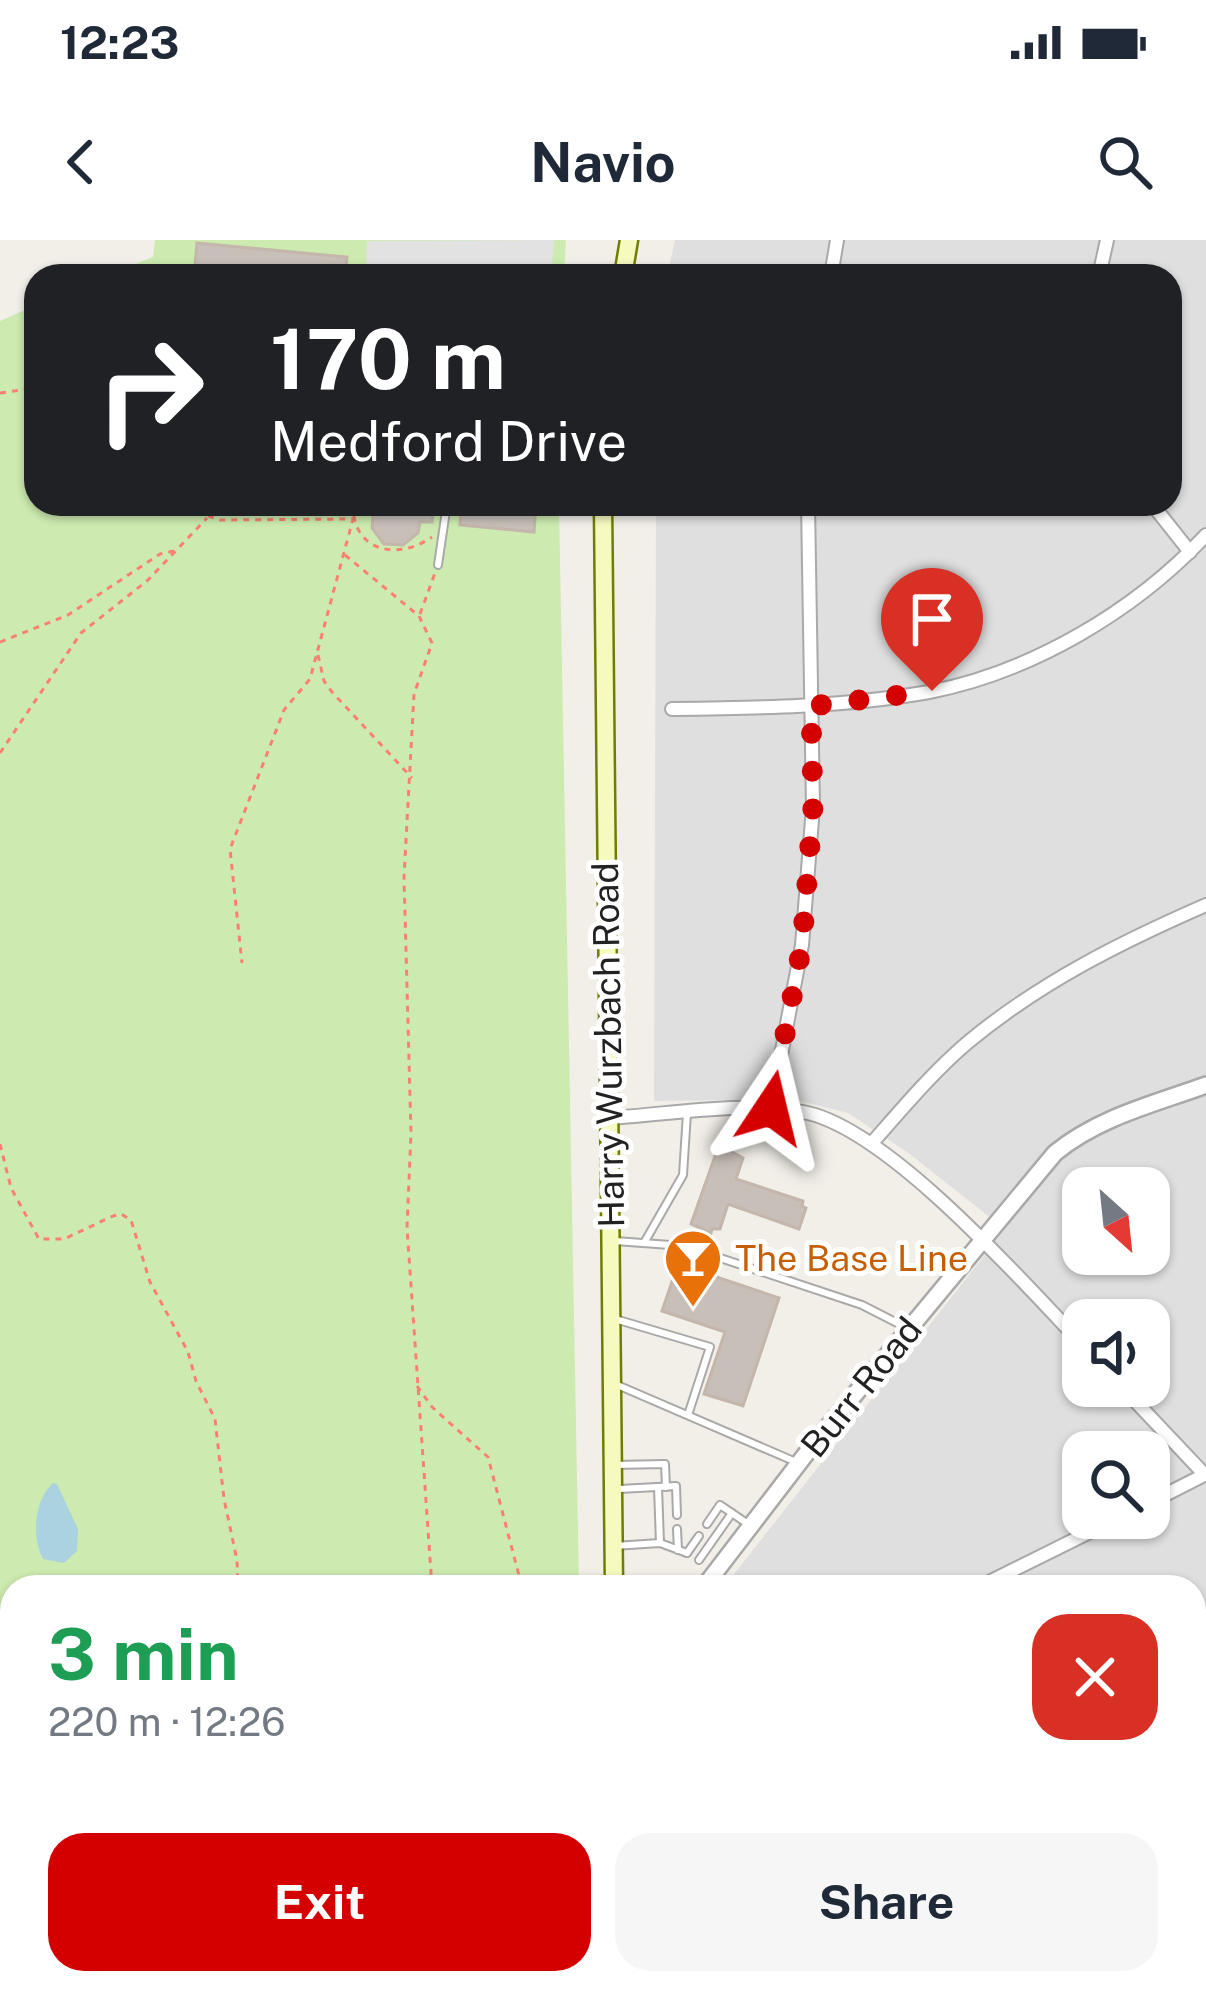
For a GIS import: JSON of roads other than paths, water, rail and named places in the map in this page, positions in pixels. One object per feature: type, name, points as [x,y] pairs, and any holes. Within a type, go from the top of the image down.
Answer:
[{"type":"main road","name":"Harry Wurzbach Road","points":[[603,516],[614,1575]]},
{"type":"street","points":[[771,1108],[802,945],[813,807],[808,516]]},
{"type":"street","points":[[1162,516],[1190,552]]},
{"type":"street","points":[[672,709],[811,706],[932,691],[990,674],[1100,622],[1206,535]]},
{"type":"street","points":[[872,1144],[939,1070],[1018,1005],[1091,958],[1206,905]]},
{"type":"street","name":"Burr Road","points":[[713,1575],[1033,1177],[1070,1141],[1123,1114],[1206,1085]]},
{"type":"street","points":[[610,1118],[771,1108],[833,1121],[872,1144],[982,1240],[1062,1324]]},
{"type":"street","points":[[1141,1407],[1206,1474],[1170,1492]]},
{"type":"street","points":[[1003,1575],[1076,1539]]},
{"type":"lane","points":[[438,566],[446,516]]},
{"type":"lane","points":[[644,1243],[682,1175],[687,1113]]},
{"type":"lane","points":[[611,1240],[684,1246],[862,1305],[909,1329]]},
{"type":"lane","points":[[612,1318],[710,1347],[688,1415]]},
{"type":"lane","points":[[613,1383],[799,1463]]},
{"type":"lane","points":[[613,1465],[665,1464],[659,1544]]},
{"type":"lane","points":[[613,1490],[676,1486],[677,1515]]},
{"type":"lane","points":[[707,1524],[720,1505],[751,1526]]},
{"type":"lane","points":[[699,1560],[732,1514]]},
{"type":"lane","points":[[677,1529],[677,1550]]},
{"type":"lane","points":[[687,1553],[699,1536]]},
{"type":"lane","points":[[614,1546],[659,1544],[687,1553],[716,1571]]},
{"type":"water","points":[[53,1483],[78,1529],[77,1551],[64,1563],[43,1559],[37,1540],[38,1509]]},
{"type":"place","name":"The Base Line","points":[[693,1309]]}]
